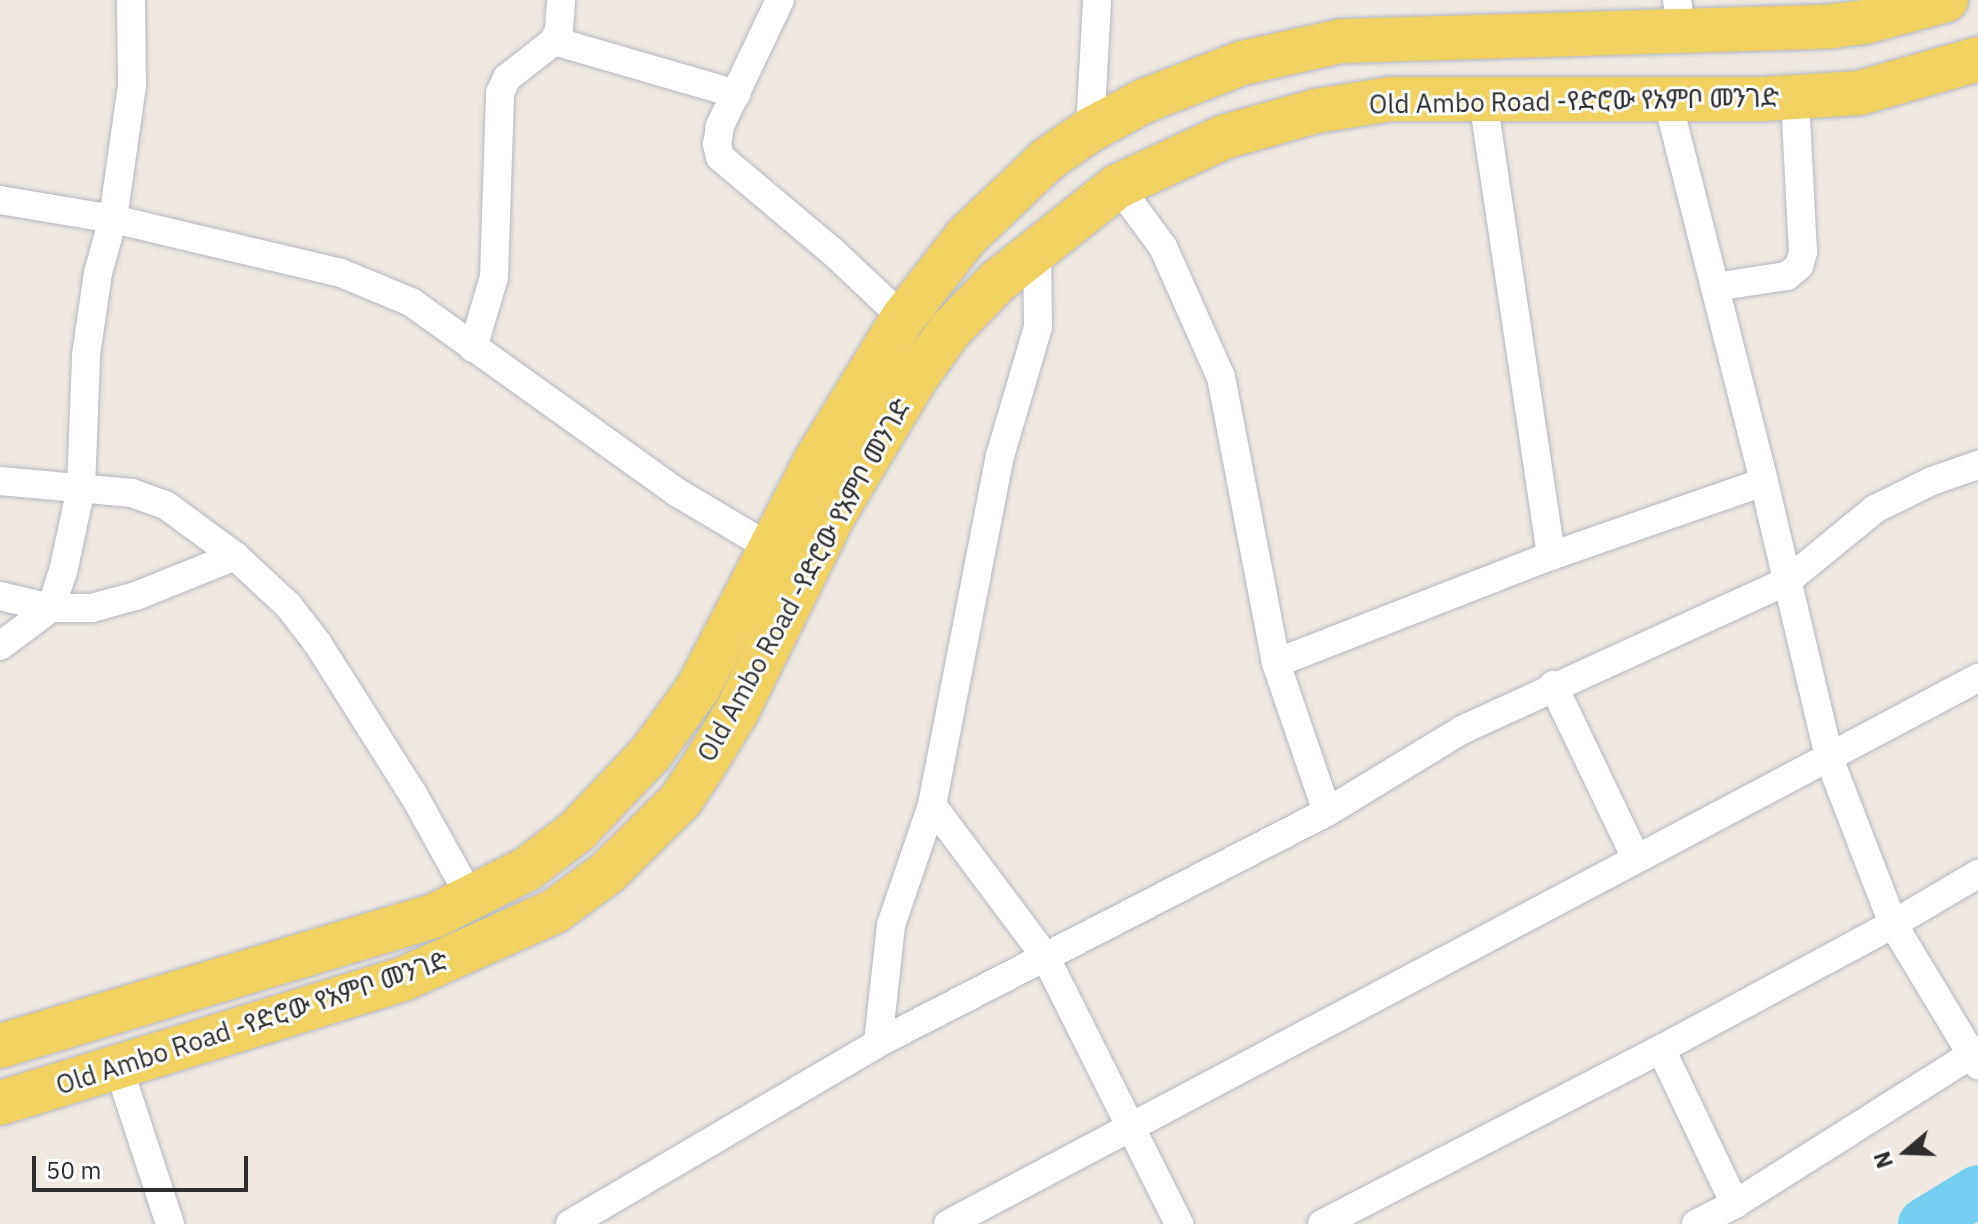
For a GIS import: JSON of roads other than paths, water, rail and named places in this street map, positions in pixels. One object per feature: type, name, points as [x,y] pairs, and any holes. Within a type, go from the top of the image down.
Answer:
[{"type":"main road","name":"Old Ambo Road -የድሮው የአምቦ መንገድ","points":[[0,1046],[434,916],[527,869],[577,831],[651,753],[698,688],[769,547],[829,438],[903,318],[966,237],[1048,159],[1090,130],[1181,84],[1303,47],[1679,15],[1864,11],[1946,0]]},
{"type":"main road","name":"Old Ambo Road -የድሮው የአምቦ መንገድ","points":[[0,1103],[119,1069],[403,979],[555,911],[607,873],[646,839],[680,801],[737,711],[811,557],[915,379],[950,330],[1037,247],[1118,186],[1224,137],[1316,111],[1391,99],[1795,97],[1859,93],[1978,59]]},
{"type":"street","points":[[0,646],[51,608],[63,572],[81,488],[86,355],[98,273],[113,219],[132,86],[131,0]]},
{"type":"street","points":[[473,348],[494,277],[500,93],[507,78],[554,41],[559,30],[561,0]]},
{"type":"street","points":[[780,0],[720,126],[717,144],[720,157],[833,252],[903,318]]},
{"type":"street","points":[[1090,130],[1097,0]]},
{"type":"street","points":[[554,41],[736,94]]},
{"type":"street","points":[[1715,287],[1787,276],[1799,266],[1803,252],[1795,97]]},
{"type":"street","points":[[1667,98],[1764,482],[1829,758],[1893,924],[1975,1060],[1735,1204],[1696,1224]]},
{"type":"street","points":[[1483,100],[1551,556]]},
{"type":"street","points":[[1118,186],[1163,247],[1221,377],[1276,663],[1327,812]]},
{"type":"street","points":[[0,200],[113,219],[341,273],[411,302],[678,493],[769,547]]},
{"type":"street","points":[[878,1043],[891,925],[932,805],[1000,456],[1038,327],[1037,247]]},
{"type":"street","points":[[570,1224],[878,1043],[1327,812],[1462,730],[1553,685],[1787,581],[1875,509],[1932,481],[1978,465]]},
{"type":"street","points":[[0,481],[132,493],[167,506],[235,556],[288,605],[318,644],[413,794],[471,898]]},
{"type":"street","points":[[1276,663],[1551,556],[1764,482]]},
{"type":"street","points":[[0,596],[51,608],[92,608],[136,596],[235,556]]},
{"type":"street","points":[[948,1224],[1978,678]]},
{"type":"street","points":[[1553,685],[1636,858]]},
{"type":"street","points":[[932,805],[1045,956],[1133,1125],[1179,1224]]},
{"type":"street","points":[[1322,1224],[1389,1186],[1661,1049],[1893,924],[1978,874]]},
{"type":"street","points":[[1661,1049],[1735,1204]]},
{"type":"street","points":[[119,1069],[170,1224]]},
{"type":"waterway","points":[[1924,1224],[1978,1191]]}]
